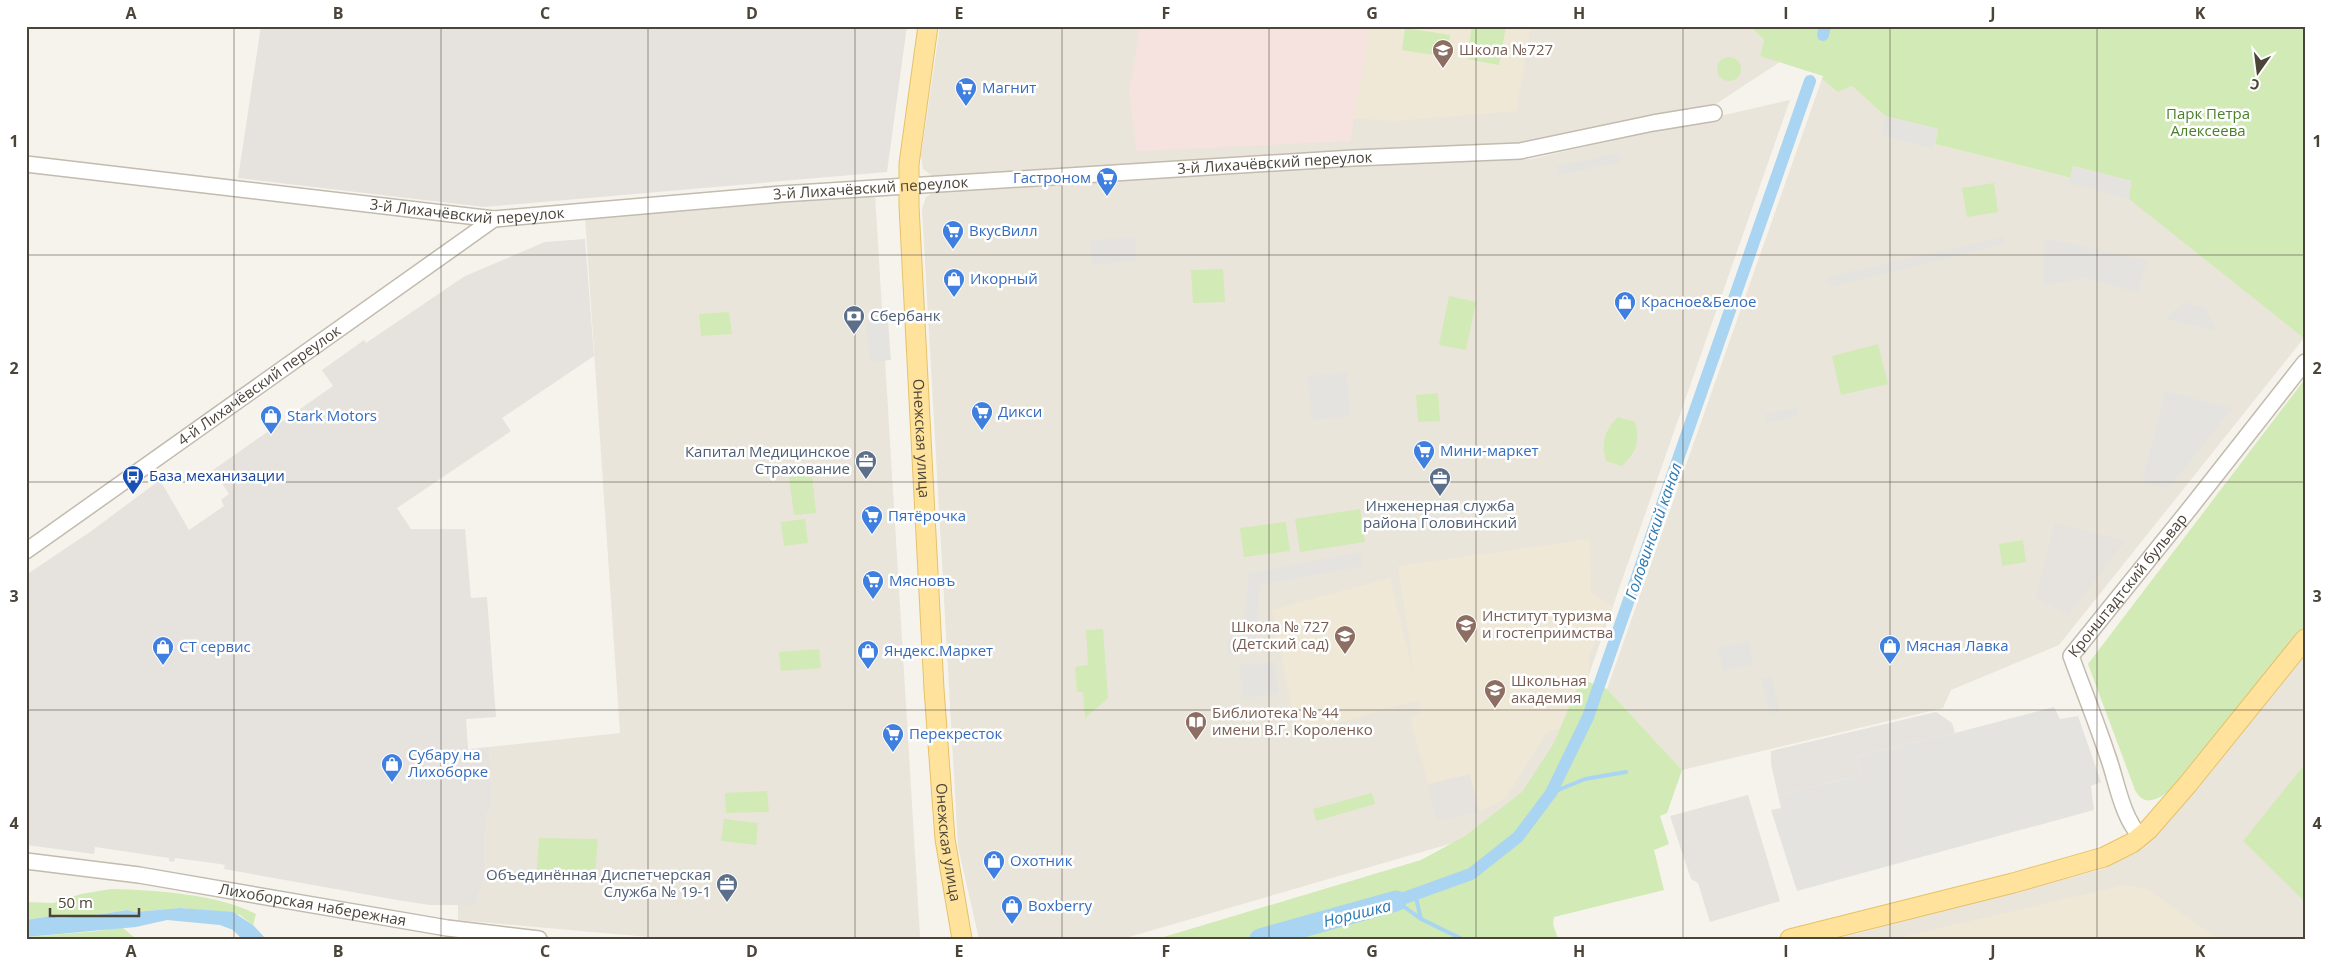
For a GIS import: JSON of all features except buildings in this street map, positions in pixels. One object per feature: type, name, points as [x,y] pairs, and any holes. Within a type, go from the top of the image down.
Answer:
[{"type":"main road","name":"Онежская улица","points":[[928,26],[909,164],[908,187],[934,698],[945,839],[962,939]]},
{"type":"main road","points":[[1790,939],[2013,883],[2104,857],[2132,843],[2188,784],[2305,639]]},
{"type":"street","name":"3-й Лихачёвский переулок","points":[[26,164],[494,219],[781,194],[1343,158],[1520,151],[1653,123],[1714,113]]},
{"type":"street","name":"4-й Лихачёвский переулок","points":[[26,551],[494,219]]},
{"type":"street","name":"Кронштадтский бульвар","points":[[2140,836],[2133,828],[2127,814],[2108,755],[2070,656],[2186,514],[2305,362]]},
{"type":"street","name":"Лихоборская набережная","points":[[26,861],[218,887],[488,933],[539,939]]},
{"type":"shaded area","points":[[261,26],[907,26],[887,172],[484,207],[238,178]]},
{"type":"shaded area","points":[[940,26],[1750,26],[1764,40],[1760,56],[1781,61],[1713,106],[1519,144],[934,177],[923,169],[921,156]]},
{"type":"shaded area","points":[[1140,26],[1370,26],[1350,141],[1137,151],[1129,93]]},
{"type":"shaded area","name":"Школа №727","points":[[1370,26],[1531,26],[1516,111],[1393,121],[1354,118]]},
{"type":"shaded area","points":[[1822,79],[1838,92],[1852,86],[1885,116],[1938,129],[1935,144],[2070,178],[2073,166],[2131,181],[2130,199],[2304,338],[2059,645],[1951,690],[1943,708],[1682,770],[1607,689]]},
{"type":"shaded area","points":[[1790,100],[1557,766],[1494,831],[1122,939],[979,939],[958,847],[922,209],[926,197],[936,191],[1355,164],[1531,159]]},
{"type":"shaded area","points":[[1885,116],[1938,129],[1933,149],[1881,135]]},
{"type":"shaded area","points":[[1619,153],[1621,162],[1559,175],[1557,166]]},
{"type":"shaded area","points":[[2073,166],[2131,181],[2129,199],[2069,183]]},
{"type":"shaded area","points":[[875,194],[920,936],[918,939],[671,939],[458,920],[458,905],[476,905],[485,874],[486,816],[492,806],[489,747],[620,733],[585,218]]},
{"type":"shaded area","points":[[1135,237],[1137,261],[1092,265],[1090,240]]},
{"type":"shaded area","points":[[2003,237],[2004,244],[1830,287],[1827,277]]},
{"type":"shaded area","points":[[2045,238],[2147,260],[2138,293],[2085,278],[2043,286]]},
{"type":"shaded area","points":[[585,239],[594,356],[502,418],[511,431],[397,508],[411,529],[465,529],[471,598],[487,597],[496,717],[466,719],[468,749],[489,747],[492,806],[486,816],[485,874],[476,905],[430,905],[397,900],[224,869],[225,865],[220,864],[175,858],[174,862],[169,861],[169,858],[95,847],[94,854],[26,845],[26,575],[90,532],[160,480],[189,530],[224,506],[221,500],[229,494],[213,470],[333,386],[322,370],[364,340],[366,343],[465,276],[545,242]]},
{"type":"shaded area","points":[[2184,302],[2206,308],[2217,332],[2165,319]]},
{"type":"shaded area","points":[[888,321],[891,360],[870,362],[866,323]]},
{"type":"shaded area","points":[[1346,372],[1351,416],[1312,420],[1307,376]]},
{"type":"shaded area","points":[[2165,391],[2232,408],[2168,489],[2142,481]]},
{"type":"shaded area","points":[[1797,407],[1799,416],[1767,423],[1765,414]]},
{"type":"shaded area","points":[[2055,523],[2125,541],[2068,615],[2036,598]]},
{"type":"shaded area","points":[[1590,539],[1591,592],[1613,607],[1589,655],[1588,717],[1546,733],[1505,799],[1479,812],[1470,774],[1428,784],[1410,717],[1421,714],[1419,700],[1297,734],[1272,610],[1390,578],[1415,679],[1398,566]]},
{"type":"shaded area","points":[[1361,552],[1363,566],[1260,585],[1255,650],[1228,654],[1226,641],[1242,638],[1249,573]]},
{"type":"shaded area","points":[[1749,641],[1753,664],[1724,671],[1718,648]]},
{"type":"shaded area","points":[[2305,651],[2305,939],[1836,939],[2099,870],[2136,853],[2154,838],[2171,819]]},
{"type":"shaded area","points":[[1275,662],[1278,694],[1243,698],[1239,665]]},
{"type":"shaded area","points":[[1771,676],[1780,712],[1770,714],[1761,678]]},
{"type":"shaded area","points":[[2054,707],[2060,719],[2078,716],[2101,782],[2091,786],[2094,810],[1797,891],[1771,810],[1781,808],[1778,795],[1861,775],[1856,756]]},
{"type":"shaded area","points":[[1936,712],[1952,723],[1955,733],[1856,756],[1861,775],[1778,795],[1771,764],[1771,751]]},
{"type":"shaded area","points":[[1470,774],[1479,812],[1436,821],[1428,784]]},
{"type":"shaded area","points":[[1748,795],[1780,901],[1710,922],[1698,883],[1691,879],[1670,816]]},
{"type":"shaded area","points":[[2125,885],[2147,889],[2218,939],[1893,939]]},
{"type":"green space","points":[[1472,26],[1506,26],[1499,65],[1467,59]]},
{"type":"green space","name":"Парк Петра Алексеева","points":[[1750,26],[2305,26],[2305,339],[2129,199],[2131,181],[2073,166],[2071,178],[1935,144],[1938,129],[1885,116],[1852,86],[1838,92],[1822,79],[1823,76],[1760,56],[1764,40]]},
{"type":"green space","points":[[1405,28],[1450,35],[1447,57],[1402,50]]},
{"type":"green space","points":[[1729,57],[1734,58],[1740,64],[1740,74],[1734,80],[1729,81],[1724,80],[1718,74],[1717,69],[1718,64],[1724,58]]},
{"type":"green space","points":[[1994,183],[1998,212],[1967,217],[1962,188]]},
{"type":"green space","points":[[1223,269],[1225,302],[1193,303],[1191,270]]},
{"type":"green space","points":[[1449,296],[1476,302],[1466,350],[1439,345]]},
{"type":"green space","points":[[729,312],[732,334],[701,336],[699,314]]},
{"type":"green space","points":[[1878,344],[1888,384],[1841,395],[1832,356]]},
{"type":"green space","points":[[2305,379],[2305,626],[2173,788],[2153,800],[2143,799],[2135,790],[2088,664]]},
{"type":"green space","points":[[1438,393],[1440,421],[1418,422],[1416,395]]},
{"type":"green space","points":[[1618,417],[1635,422],[1637,435],[1634,451],[1622,466],[1606,461],[1604,448],[1607,432]]},
{"type":"green space","points":[[812,475],[816,513],[794,515],[789,477]]},
{"type":"green space","points":[[1360,509],[1365,542],[1300,552],[1295,519]]},
{"type":"green space","points":[[805,519],[808,543],[784,546],[781,522]]},
{"type":"green space","points":[[1286,522],[1290,551],[1244,557],[1240,528]]},
{"type":"green space","points":[[2023,540],[2026,562],[2002,566],[1999,544]]},
{"type":"green space","points":[[1103,629],[1108,698],[1085,718],[1083,692],[1077,692],[1075,667],[1088,665],[1086,630]]},
{"type":"green space","points":[[819,649],[821,668],[781,671],[779,652]]},
{"type":"green space","points":[[1581,679],[1607,689],[1682,770],[1667,813],[1660,816],[1669,844],[1654,850],[1664,890],[1554,917],[1553,924],[1558,939],[1157,939],[1421,860],[1465,836],[1522,792],[1554,743]]},
{"type":"green space","points":[[2305,764],[2305,902],[2243,841]]},
{"type":"green space","points":[[767,791],[769,812],[726,813],[725,793]]},
{"type":"green space","points":[[1372,793],[1375,804],[1316,821],[1313,809]]},
{"type":"green space","points":[[724,819],[758,823],[756,845],[721,841]]},
{"type":"green space","points":[[539,838],[598,839],[595,874],[537,870]]},
{"type":"green space","points":[[111,889],[185,894],[223,902],[256,914],[253,925],[240,915],[180,908],[135,912],[127,910],[90,916],[59,918],[51,916],[26,920],[26,902],[53,903],[81,894]]},
{"type":"green space","points":[[122,927],[136,939],[26,939],[26,937],[99,931]]},
{"type":"water","points":[[180,908],[233,912],[253,925],[266,939],[242,939],[233,930],[220,925],[167,920],[136,927],[26,937],[26,920],[51,916],[59,918],[90,916],[127,910],[135,912]]},
{"type":"waterway","name":"Головинский канал","points":[[1823,35],[1825,26]]},
{"type":"waterway","name":"Головинский канал","points":[[1396,901],[1471,874],[1518,837],[1551,793],[1588,717],[1810,81]]},
{"type":"waterway","points":[[1551,793],[1585,779],[1626,772]]},
{"type":"waterway","name":"Норишка","points":[[1415,894],[1421,919]]},
{"type":"waterway","name":"Норишка","points":[[1396,901],[1421,919],[1462,939]]},
{"type":"waterway","name":"Норишка","points":[[1260,939],[1396,901]]},
{"type":"place","name":"Школа №727","points":[[1443,69]]},
{"type":"place","name":"Магнит","points":[[966,107]]},
{"type":"place","name":"Гастроном","points":[[1107,197]]},
{"type":"place","name":"ВкусВилл","points":[[953,250]]},
{"type":"place","name":"Икорный","points":[[954,298]]},
{"type":"place","name":"Красное&Белое","points":[[1625,321]]},
{"type":"place","name":"Сбербанк","points":[[854,335]]},
{"type":"place","name":"Дикси","points":[[982,431]]},
{"type":"place","name":"Stark Motors","points":[[271,435]]},
{"type":"place","name":"Мини-маркет","points":[[1424,470]]},
{"type":"place","name":"Капитал Медицинское Страхование","points":[[866,480]]},
{"type":"place","name":"База механизации","points":[[133,495]]},
{"type":"place","name":"Инженерная служба района Головинский","points":[[1440,497]]},
{"type":"place","name":"Пятёрочка","points":[[872,535]]},
{"type":"place","name":"Мясновъ","points":[[873,600]]},
{"type":"place","name":"Институт туризма и гостеприимства","points":[[1466,644]]},
{"type":"place","name":"Школа № 727 (Детский сад)","points":[[1345,655]]},
{"type":"place","name":"Мясная Лавка","points":[[1890,665]]},
{"type":"place","name":"СТ сервис","points":[[163,666]]},
{"type":"place","name":"Яндекс.Маркет","points":[[868,670]]},
{"type":"place","name":"Школьная академия","points":[[1495,709]]},
{"type":"place","name":"Библиотека № 44 имени В.Г. Короленко","points":[[1196,741]]},
{"type":"place","name":"Перекресток","points":[[893,753]]},
{"type":"place","name":"Субару на Лихоборке","points":[[392,783]]},
{"type":"place","name":"Охотник","points":[[994,880]]},
{"type":"place","name":"Объединённая Диспетчерская Служба № 19-1","points":[[727,903]]},
{"type":"place","name":"Boxberry","points":[[1012,925]]}]
